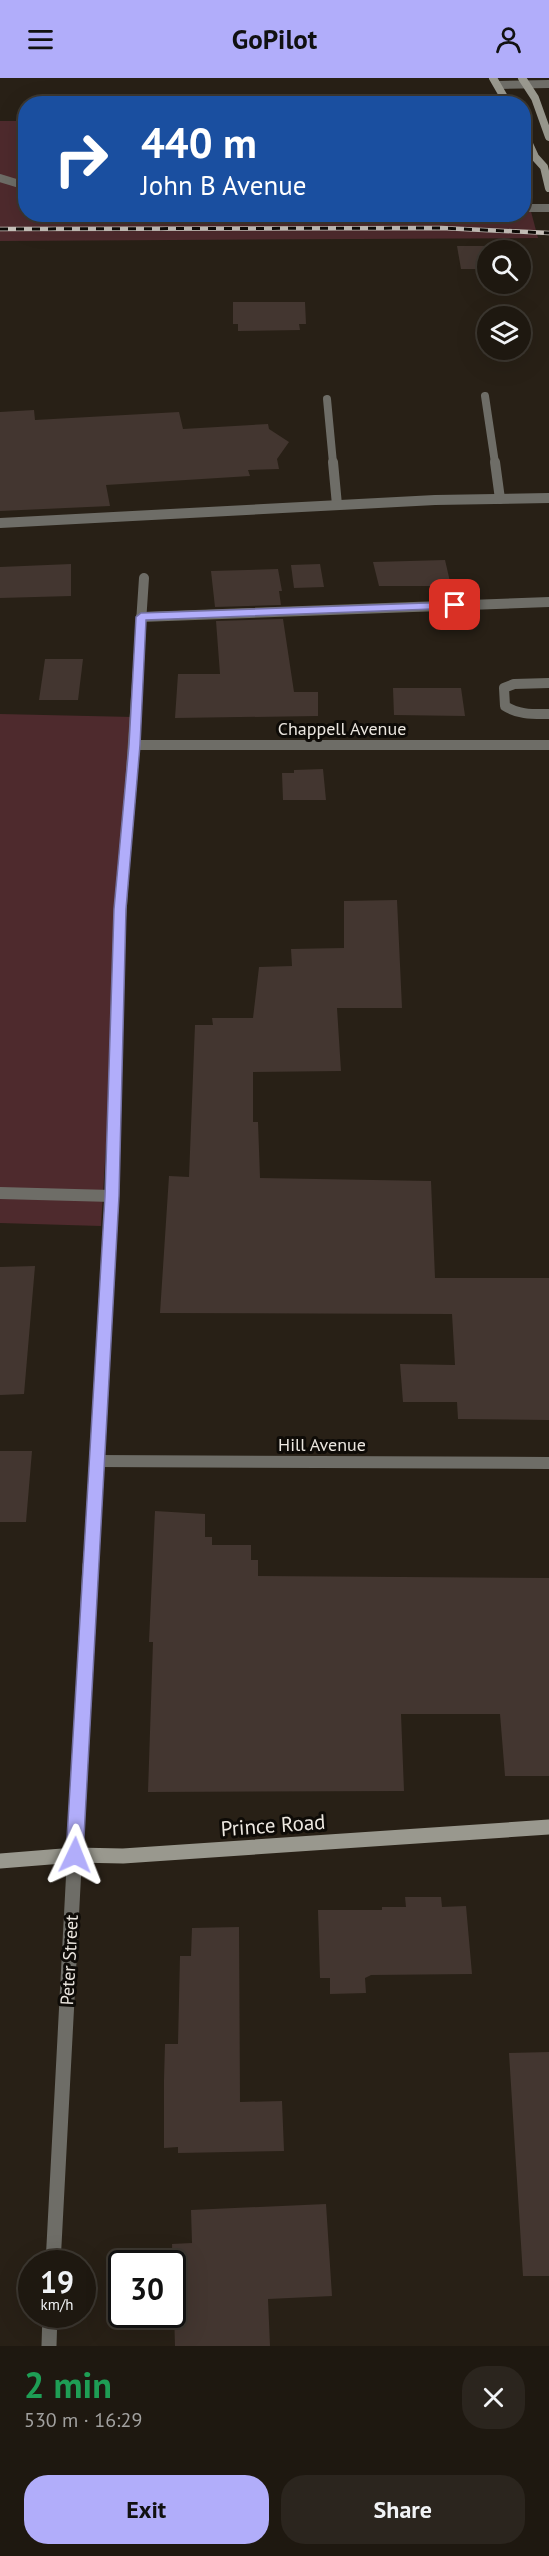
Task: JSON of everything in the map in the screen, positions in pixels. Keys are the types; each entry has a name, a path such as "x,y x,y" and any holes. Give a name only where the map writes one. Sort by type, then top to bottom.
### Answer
{"main road":[{"path":"493,78 504,96"},
{"path":"522,78 528,85 549,137"},
{"path":"531,150 535,157 547,165 549,188"},
{"name":"Prince Road","path":"0,1861 75,1855 123,1856 549,1827"}],"street":[{"path":"498,86 549,84"},
{"path":"0,178 18,184"},
{"path":"531,208 549,208"},
{"path":"485,396 500,499"},
{"path":"327,399 337,505"},
{"path":"0,523 337,505 549,498"},
{"name":"Peter Street","path":"54,2250 95,1461 112,1196 120,909 134,745 144,578"},
{"path":"141,617 549,602"},
{"path":"549,683 514,684 504,688 505,706 511,711 521,714 549,714"},
{"name":"Chappell Avenue","path":"134,745 549,745"},
{"path":"0,1193 112,1196"},
{"name":"Hill Avenue","path":"95,1461 549,1463"},
{"path":"49,2346 50,2328"}],"shaded area":[{"path":"0,121 18,121 18,222 531,222 531,212 538,238 0,241"},
{"path":"0,714 133,717 101,1226 0,1223"}],"building":[{"path":"457,246 477,246 477,269 461,269"},
{"path":"233,302 305,302 306,324 299,324 300,330 238,331 238,324 233,324"},
{"path":"34,410 35,420 179,412 183,429 268,424 269,429 289,442 277,459 279,469 248,470 250,476 106,485 110,506 0,511 0,412"},
{"path":"445,560 451,586 379,586 373,562"},
{"path":"71,564 71,596 0,598 0,567"},
{"path":"320,564 324,587 294,588 291,565"},
{"path":"278,569 282,591 279,591 281,605 215,607 211,571"},
{"path":"283,619 294,692 318,692 318,716 175,718 178,674 220,674 216,621"},
{"path":"45,659 83,659 78,700 39,700"},
{"path":"393,688 461,688 465,716 394,715"},
{"path":"323,769 326,800 283,800 282,773 294,773 294,770"},
{"path":"397,900 402,1008 337,1008 341,1071 253,1072 253,1122 258,1122 260,1178 431,1181 435,1278 549,1278 549,1420 458,1419 457,1402 403,1402 400,1364 455,1365 452,1314 160,1313 169,1176 189,1177 195,1025 213,1025 212,1018 253,1018 259,967 292,966 291,949 344,948 344,901"},
{"path":"35,1266 24,1394 0,1395 0,1267"},
{"path":"0,1451 32,1451 26,1522 0,1522"},
{"path":"155,1511 205,1514 205,1537 212,1537 212,1545 251,1545 251,1560 258,1560 258,1576 549,1578 549,1776 505,1776 500,1714 401,1714 404,1791 148,1792 153,1642 149,1642"},
{"path":"405,1897 441,1897 442,1907 466,1906 472,1974 371,1975 365,1978 366,1993 330,1994 330,1978 320,1978 318,1910 382,1910 382,1907 406,1907"},
{"path":"239,1927 240,2102 282,2101 284,2151 178,2153 178,2147 164,2148 164,2080 165,2044 178,2044 180,1956 191,1956 192,1928"},
{"path":"549,2052 549,2276 523,2276 509,2053"},
{"path":"326,2204 332,2296 268,2299 270,2346 175,2346 174,2328 186,2328 186,2250 172,2250 172,2244 192,2243 191,2210"}],"railway":[{"path":"0,229 441,228 549,233"}],"route":[{"path":"75,1855 94,1484 112,1196 120,909 134,745 141,617 455,605"}]}
